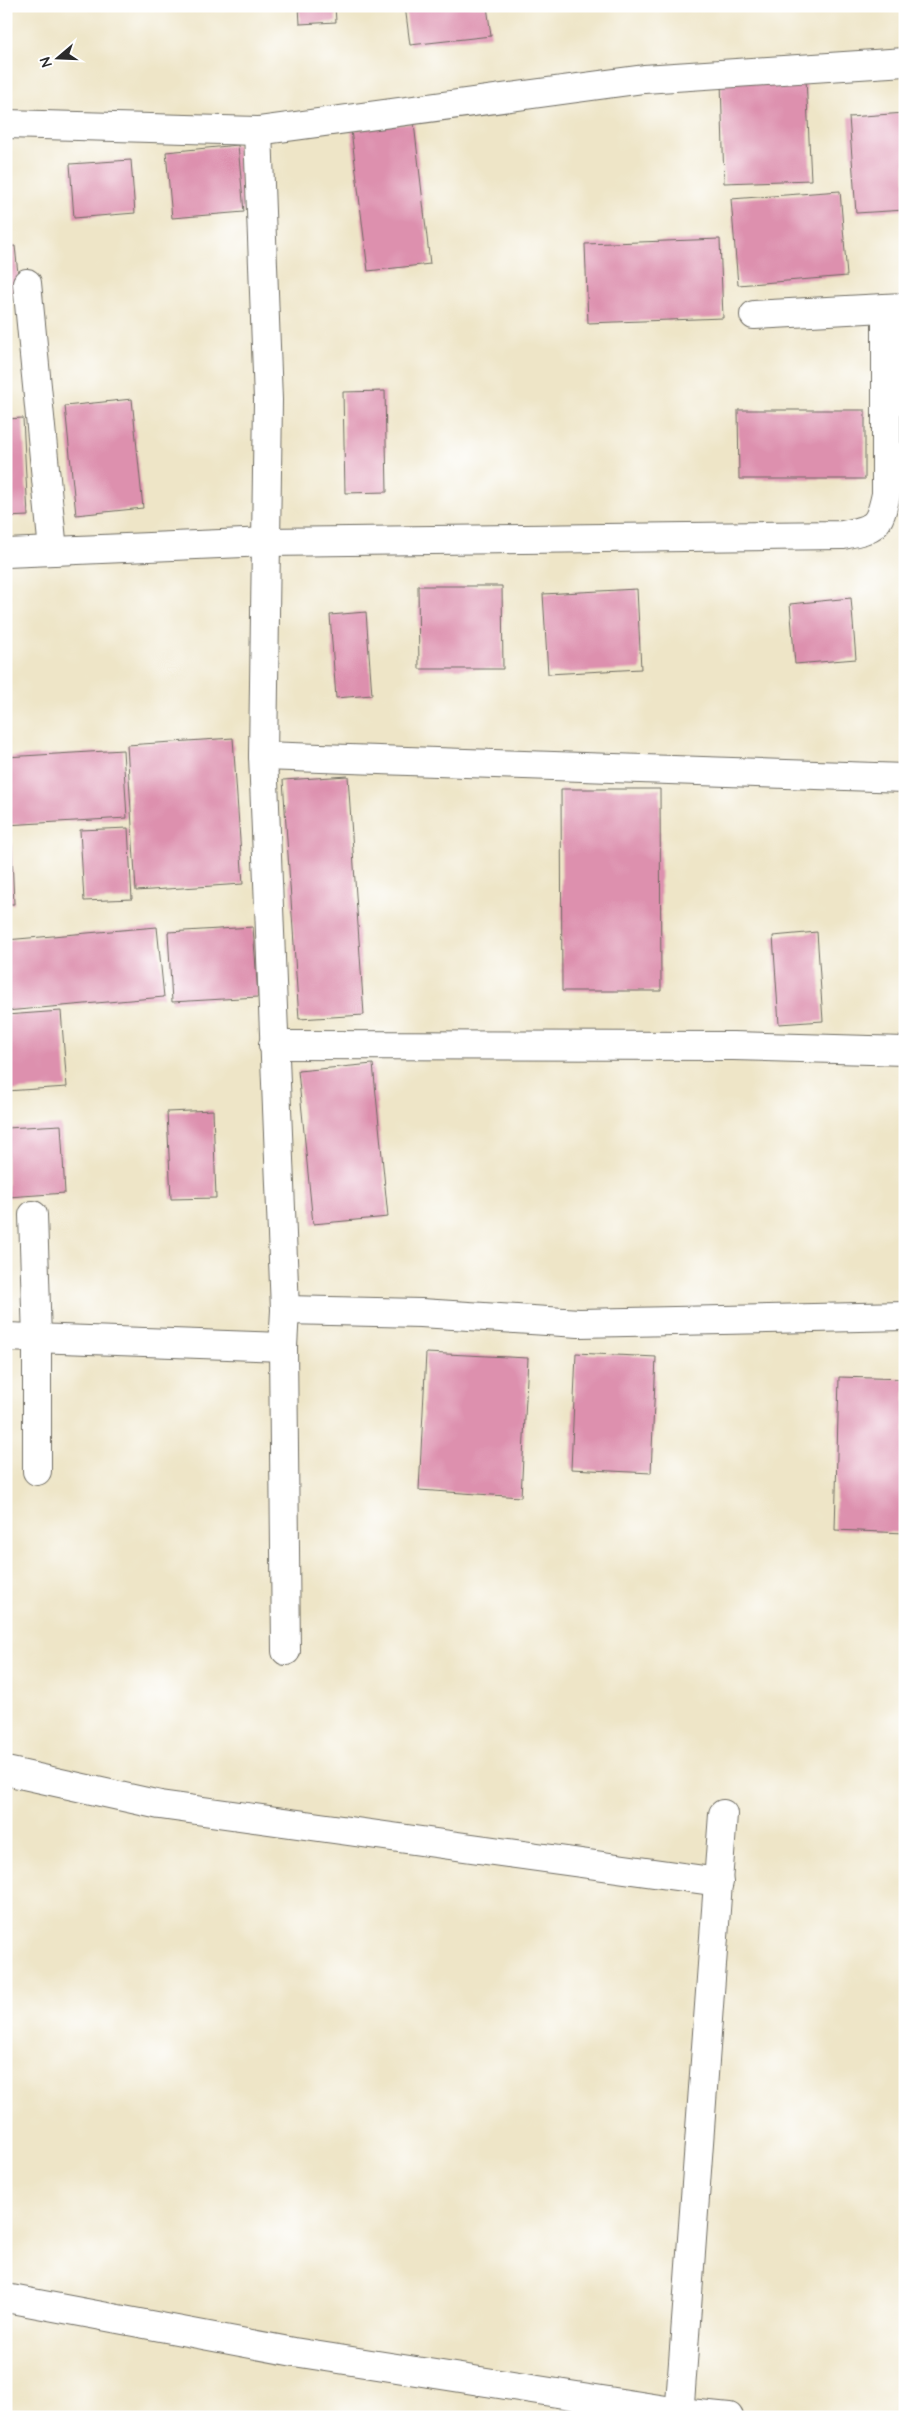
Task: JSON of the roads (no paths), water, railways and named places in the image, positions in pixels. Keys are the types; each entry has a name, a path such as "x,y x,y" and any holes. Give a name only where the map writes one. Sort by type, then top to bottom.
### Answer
{"street":[{"path":"6,124 258,131 644,79 905,62"},
{"path":"258,131 268,400 263,756 284,1310 286,1651"},
{"path":"27,283 53,551"},
{"path":"6,553 266,542 842,535 865,531 880,518 886,494 895,307 754,315"},
{"path":"263,756 905,778"},
{"path":"273,1045 733,1046 905,1051"},
{"path":"33,1215 38,1338 37,1471"},
{"path":"284,1310 421,1313 579,1323 905,1316"},
{"path":"6,1337 283,1347"},
{"path":"6,1770 160,1805 719,1882"},
{"path":"679,2414 723,1814"},
{"path":"6,2298 294,2352 679,2414 729,2417"}]}
